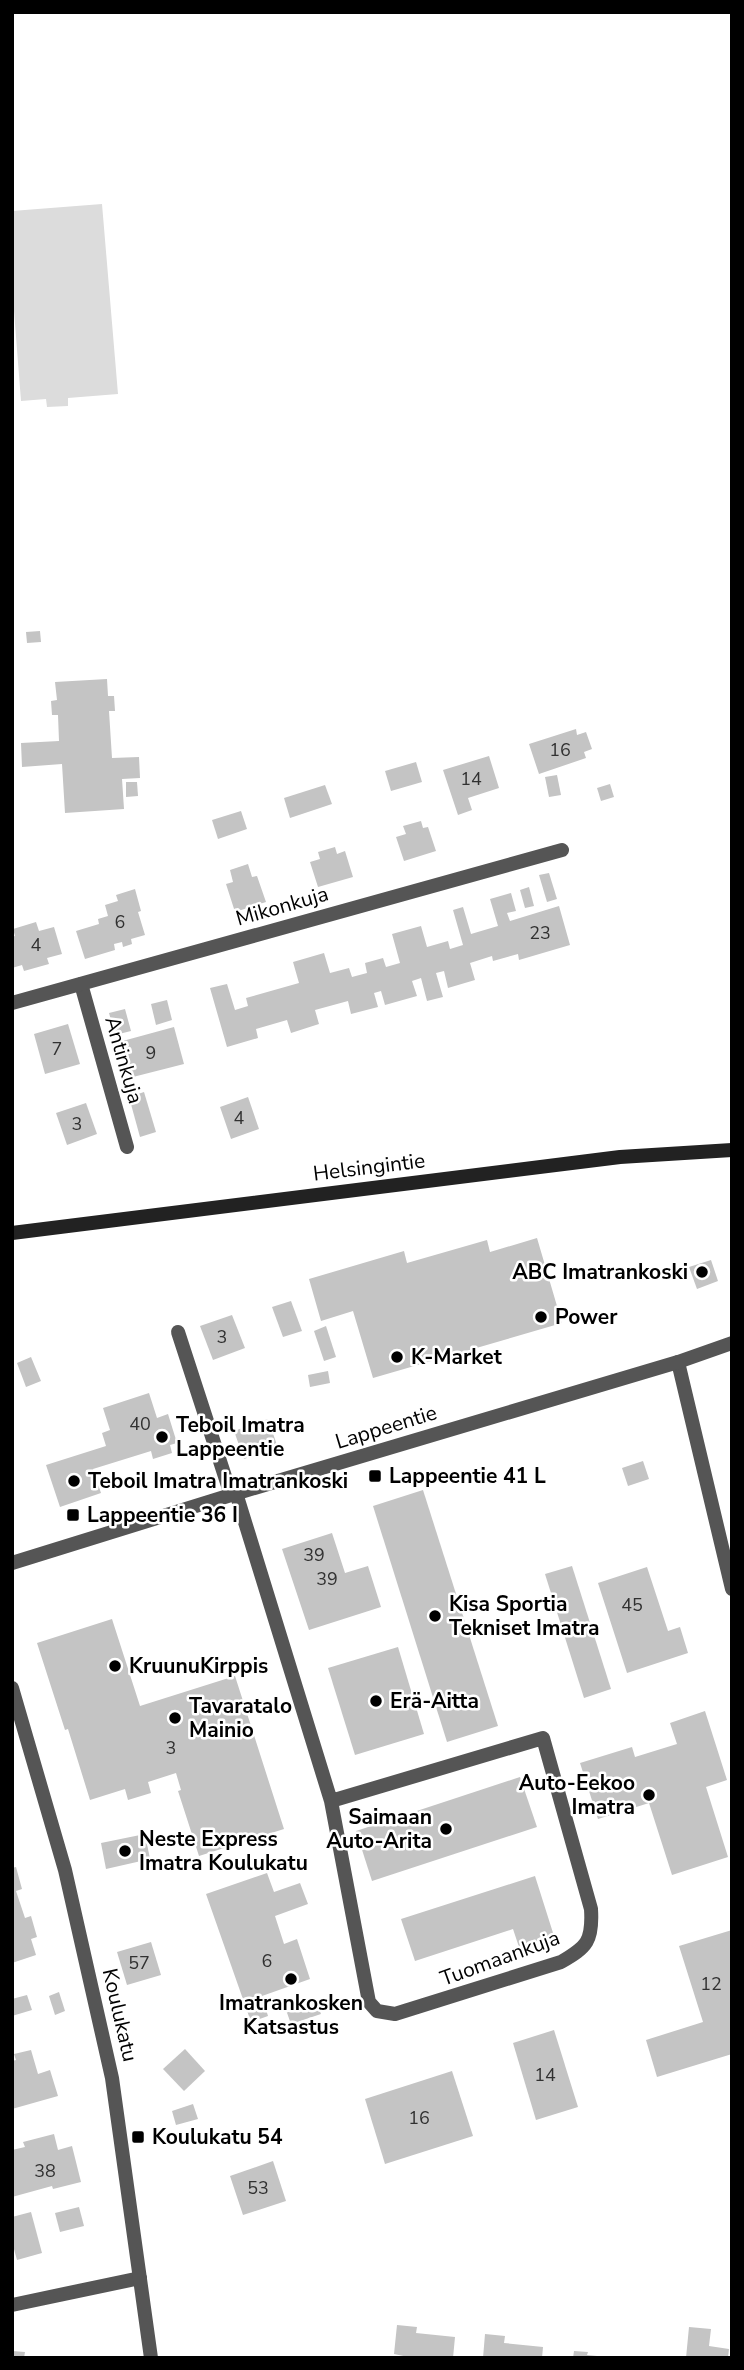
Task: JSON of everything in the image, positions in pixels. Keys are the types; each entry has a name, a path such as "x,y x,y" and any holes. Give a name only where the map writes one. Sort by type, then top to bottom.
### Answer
{"main road":[{"name":"Helsingintie","path":"12,1233 620,1157 732,1150"}],"street":[{"name":"Mikonkuja","path":"12,1003 562,849"},
{"name":"Antinkuja","path":"81,985 127,1147"},
{"name":"Tuomaankuja","path":"178,1332 234,1494 331,1801 369,2002 377,2011 395,2014 561,1962 582,1950 592,1930 591,1909 543,1738 331,1801"},
{"name":"Lappeentie","path":"12,1563 678,1362 732,1343"},
{"path":"678,1362 732,1589"},
{"name":"Koulukatu","path":"12,1688 65,1870 112,2078 151,2358"},
{"path":"12,2305 140,2278"}],"shaded area":[{"path":"102,204 118,394 68,398 68,406 47,407 46,399 21,401 12,285 12,211"}],"building":[{"path":"40,631 41,642 27,643 26,632"},
{"path":"107,679 108,696 114,696 115,711 109,711 112,758 139,757 140,778 122,779 124,809 65,813 62,764 22,767 21,743 59,741 58,715 52,715 51,701 57,700 55,682"},
{"path":"576,729 577,735 586,732 592,749 584,752 586,758 539,774 529,744"},
{"path":"489,756 499,788 468,798 472,810 458,815 443,770"},
{"path":"416,762 422,782 391,791 385,771"},
{"path":"557,775 561,795 549,797 545,777"},
{"path":"126,782 137,782 138,796 126,797"},
{"path":"610,784 614,797 601,801 597,788"},
{"path":"325,785 332,804 290,818 284,798"},
{"path":"241,811 247,829 218,839 212,820"},
{"path":"421,821 423,828 428,827 436,851 404,861 396,837 406,834 403,826"},
{"path":"335,847 337,854 345,851 353,877 318,887 310,862 320,859 318,852"},
{"path":"248,864 252,877 257,876 266,902 235,912 226,884 233,882 230,870"},
{"path":"549,873 557,899 547,902 539,875"},
{"path":"529,887 534,906 525,908 520,890"},
{"path":"135,889 145,935 131,939 132,944 123,947 122,942 114,944 115,950 85,959 76,931 99,924 98,919 108,916 105,905 118,901 116,895"},
{"path":"511,893 516,911 507,913 510,921 559,906 570,945 519,960 518,954 493,961 492,956 470,963 475,980 448,988 444,971 436,973 443,997 427,1001 421,978 412,981 417,996 385,1005 381,991 374,993 378,1007 351,1014 348,1001 315,1010 319,1024 291,1033 287,1020 256,1029 258,1038 227,1047 210,988 227,984 235,1010 248,1006 246,998 299,983 293,962 324,953 330,973 349,968 352,977 367,973 365,963 383,958 386,967 400,963 392,934 421,926 427,947 448,941 450,949 463,945 453,910 463,907 471,934 498,926 490,899"},
{"path":"36,922 39,931 54,927 62,954 47,958 49,964 24,971 22,965 12,968 12,937 15,936 13,929"},
{"path":"167,1000 172,1020 156,1025 151,1004"},
{"path":"125,1009 131,1031 115,1035 109,1013"},
{"path":"68,1024 80,1064 45,1074 34,1034"},
{"path":"174,1027 184,1064 129,1078 119,1042"},
{"path":"144,1092 156,1132 140,1137 129,1097"},
{"path":"248,1097 259,1129 231,1139 220,1107"},
{"path":"86,1103 97,1134 67,1145 56,1113"},
{"path":"537,1238 562,1323 373,1378 353,1311 321,1321 309,1279 404,1251 407,1263 487,1240 490,1252"},
{"path":"711,1260 718,1281 697,1289 689,1267"},
{"path":"291,1301 302,1331 283,1337 272,1307"},
{"path":"232,1315 245,1348 213,1360 200,1326"},
{"path":"326,1326 336,1357 324,1361 314,1331"},
{"path":"31,1357 41,1381 26,1387 17,1363"},
{"path":"328,1371 330,1383 310,1387 308,1375"},
{"path":"149,1393 157,1418 168,1414 177,1443 170,1445 172,1453 153,1459 151,1451 93,1469 101,1493 60,1507 46,1465 106,1446 102,1433 110,1430 103,1408"},
{"path":"268,1419 278,1448 244,1459 234,1431"},
{"path":"643,1461 649,1479 628,1486 622,1468"},
{"name":"Kisa Sportia Tekniset Imatra","path":"423,1490 498,1726 447,1742 373,1506"},
{"path":"332,1533 345,1573 368,1566 381,1607 309,1630 282,1549"},
{"path":"572,1566 611,1689 584,1698 545,1574"},
{"path":"647,1567 668,1631 680,1627 688,1653 627,1673 598,1583"},
{"path":"112,1619 140,1706 235,1676 284,1829 199,1856 178,1791 181,1790 176,1773 148,1782 151,1793 128,1800 125,1789 90,1800 37,1643"},
{"name":"Erä-Aitta","path":"398,1647 424,1734 355,1755 328,1668"},
{"name":"Auto-Eekoo Imatra","path":"705,1711 727,1780 706,1787 728,1857 672,1875 649,1803 598,1819 580,1763 632,1747 635,1757 677,1744 670,1723"},
{"name":"Saimaan Auto-Arita","path":"520,1777 537,1827 372,1881 356,1831"},
{"name":"Neste Express Imatra Koulukatu","path":"145,1834 150,1859 106,1869 101,1843"},
{"path":"16,1867 22,1889 16,1891 25,1918 31,1916 37,1937 31,1939 36,1955 12,1963 12,1868"},
{"name":"Saimaan Auto-Arita","path":"267,1873 274,1892 300,1883 308,1904 275,1916 284,1944 297,1939 310,1979 262,1996 268,2016 251,2022 206,1894"},
{"path":"535,1876 554,1936 519,1947 513,1929 415,1961 401,1919"},
{"path":"732,1930 732,2054 657,2077 646,2040 703,2022 679,1946"},
{"path":"151,1942 161,1975 127,1985 117,1952"},
{"path":"59,1992 65,2011 55,2015 49,1996"},
{"path":"27,1995 32,2010 12,2016 12,1999"},
{"path":"316,2000 321,2014 291,2024 286,2010"},
{"path":"554,2030 578,2107 536,2120 513,2043"},
{"path":"185,2049 205,2071 184,2091 163,2069"},
{"path":"31,2050 38,2074 50,2070 58,2096 12,2109 12,2061 16,2060 14,2054"},
{"path":"452,2071 473,2136 385,2164 365,2099"},
{"path":"193,2104 198,2119 176,2125 172,2111"},
{"path":"54,2134 58,2150 72,2146 81,2182 53,2189 52,2186 12,2197 12,2150 25,2147 23,2142"},
{"path":"273,2161 286,2201 243,2215 230,2176"},
{"path":"79,2207 84,2226 60,2232 55,2213"},
{"path":"31,2212 42,2253 17,2260 12,2242 12,2217"},
{"path":"397,2325 417,2327 416,2333 455,2337 453,2358 413,2358 394,2354"},
{"path":"689,2327 711,2329 709,2346 729,2349 728,2358 686,2358"},
{"path":"485,2334 505,2336 504,2343 543,2347 542,2358 483,2358"},
{"path":"12,2351 25,2352 24,2358 12,2358"},
{"path":"574,2351 588,2352 587,2355 597,2358 573,2358"}],"place":[{"name":"ABC Imatrankoski","path":"702,1272"},
{"name":"Power","path":"541,1317"},
{"name":"K-Market","path":"397,1357"},
{"name":"Teboil Imatra Lappeentie","path":"162,1437"},
{"name":"Lappeentie 41 L","path":"375,1476"},
{"name":"Teboil Imatra Imatrankoski","path":"74,1481"},
{"name":"Lappeentie 36 I","path":"73,1515"},
{"name":"Kisa Sportia Tekniset Imatra","path":"435,1616"},
{"name":"KruunuKirppis","path":"115,1666"},
{"name":"Erä-Aitta","path":"376,1701"},
{"name":"Tavaratalo Mainio","path":"175,1718"},
{"name":"Auto-Eekoo Imatra","path":"649,1795"},
{"name":"Saimaan Auto-Arita","path":"446,1829"},
{"name":"Neste Express Imatra Koulukatu","path":"125,1851"},
{"name":"Imatrankosken Katsastus","path":"291,1979"},
{"name":"Koulukatu 54","path":"138,2137"}]}
